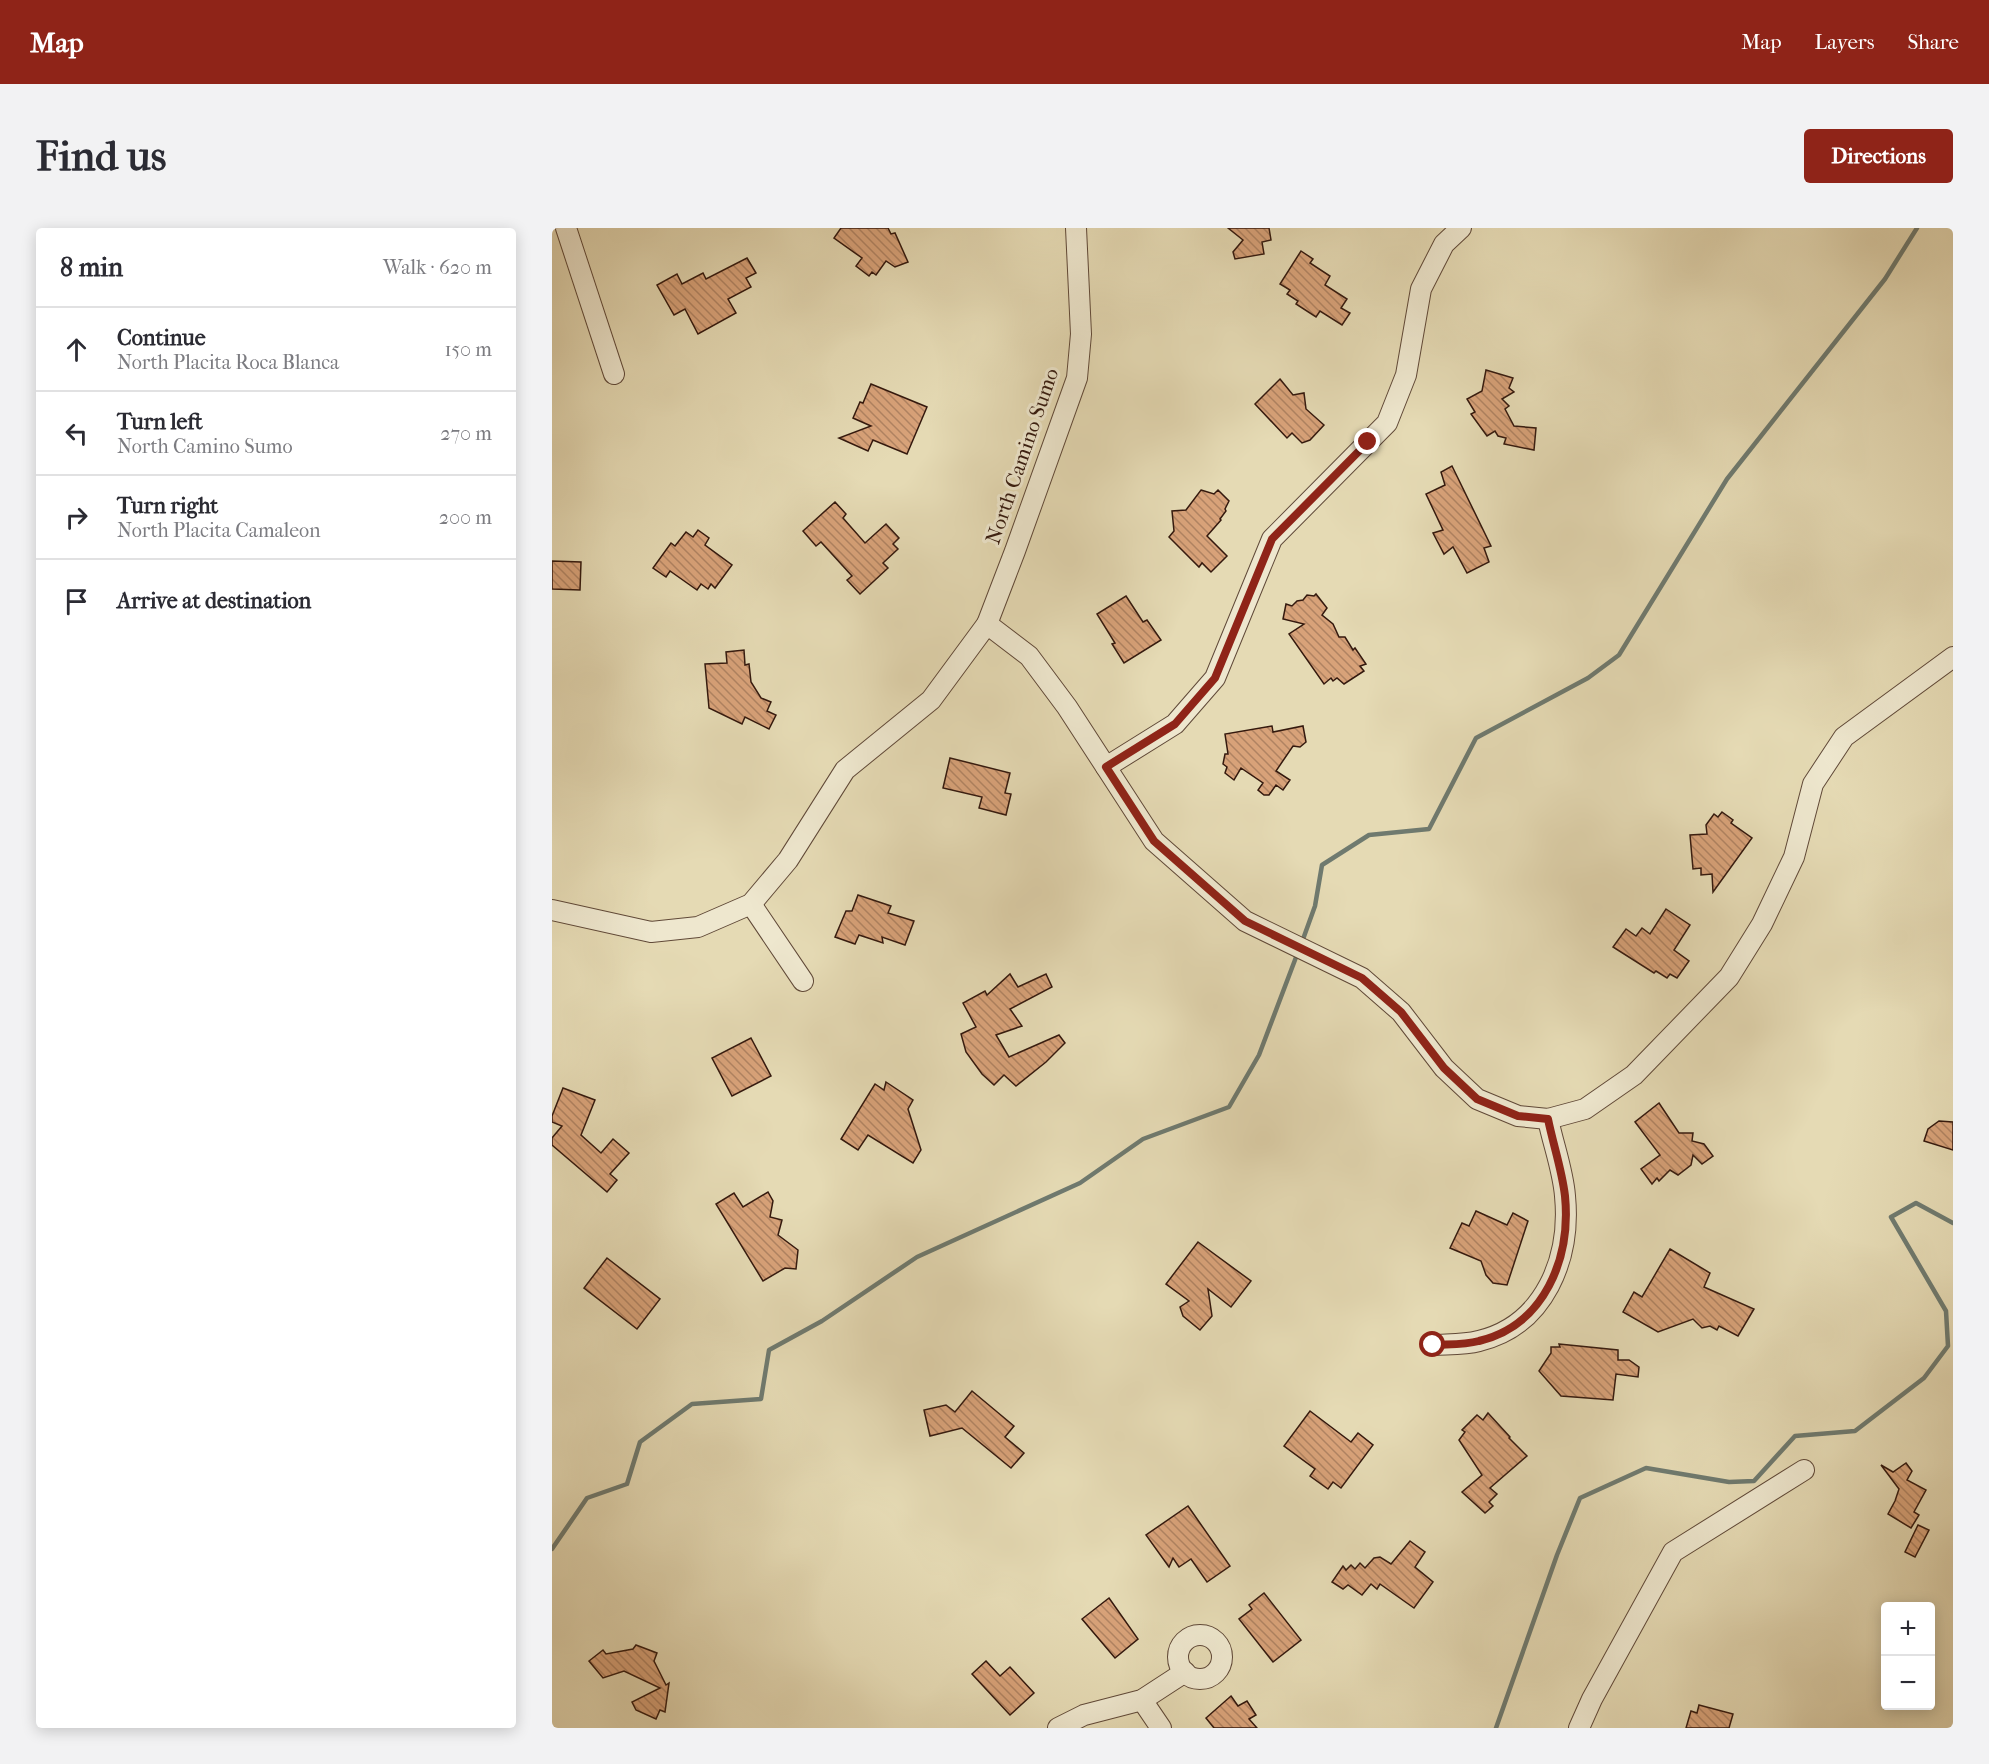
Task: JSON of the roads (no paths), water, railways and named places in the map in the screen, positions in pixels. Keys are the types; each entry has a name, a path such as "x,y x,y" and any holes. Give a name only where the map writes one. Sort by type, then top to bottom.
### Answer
{"street":[{"path":"566,228 614,374"},
{"name":"North Camino Sumo","path":"552,910 651,932 698,927 751,904 788,860 845,770 931,700 987,624 1016,551 1077,378 1081,334 1076,228"},
{"path":"1106,767 1175,724 1215,678 1272,539 1387,423 1406,375 1421,290 1444,244 1461,228"},
{"path":"987,624 1029,656 1067,707 1154,841 1245,921 1362,978 1401,1012 1444,1068 1477,1099 1518,1116 1548,1119 1585,1109 1634,1075 1729,977 1762,924 1794,857 1813,784 1844,737 1953,657"},
{"path":"751,904 803,981"},
{"path":"1433,1345 1477,1342 1495,1336 1513,1326 1536,1306 1551,1284 1563,1248 1565,1195 1548,1119"},
{"path":"1579,1728 1592,1698 1673,1552 1804,1470"},
{"path":"1058,1728 1084,1715 1142,1700 1185,1672"},
{"path":"1142,1700 1161,1728"}],"waterway":[{"path":"1302,942 1315,906 1322,865 1369,835 1429,829 1476,738 1588,678 1619,655 1727,479 1885,279 1917,228"},
{"path":"552,1549 587,1498 627,1484 640,1442 692,1404 761,1399 769,1350 822,1321 917,1257 1080,1183 1143,1139 1229,1107 1259,1055 1298,952"},
{"path":"1496,1728 1557,1555 1580,1498 1646,1468 1729,1482 1754,1481 1795,1436 1855,1431 1924,1378 1948,1346 1946,1311 1891,1217 1916,1203 1953,1223"}]}
